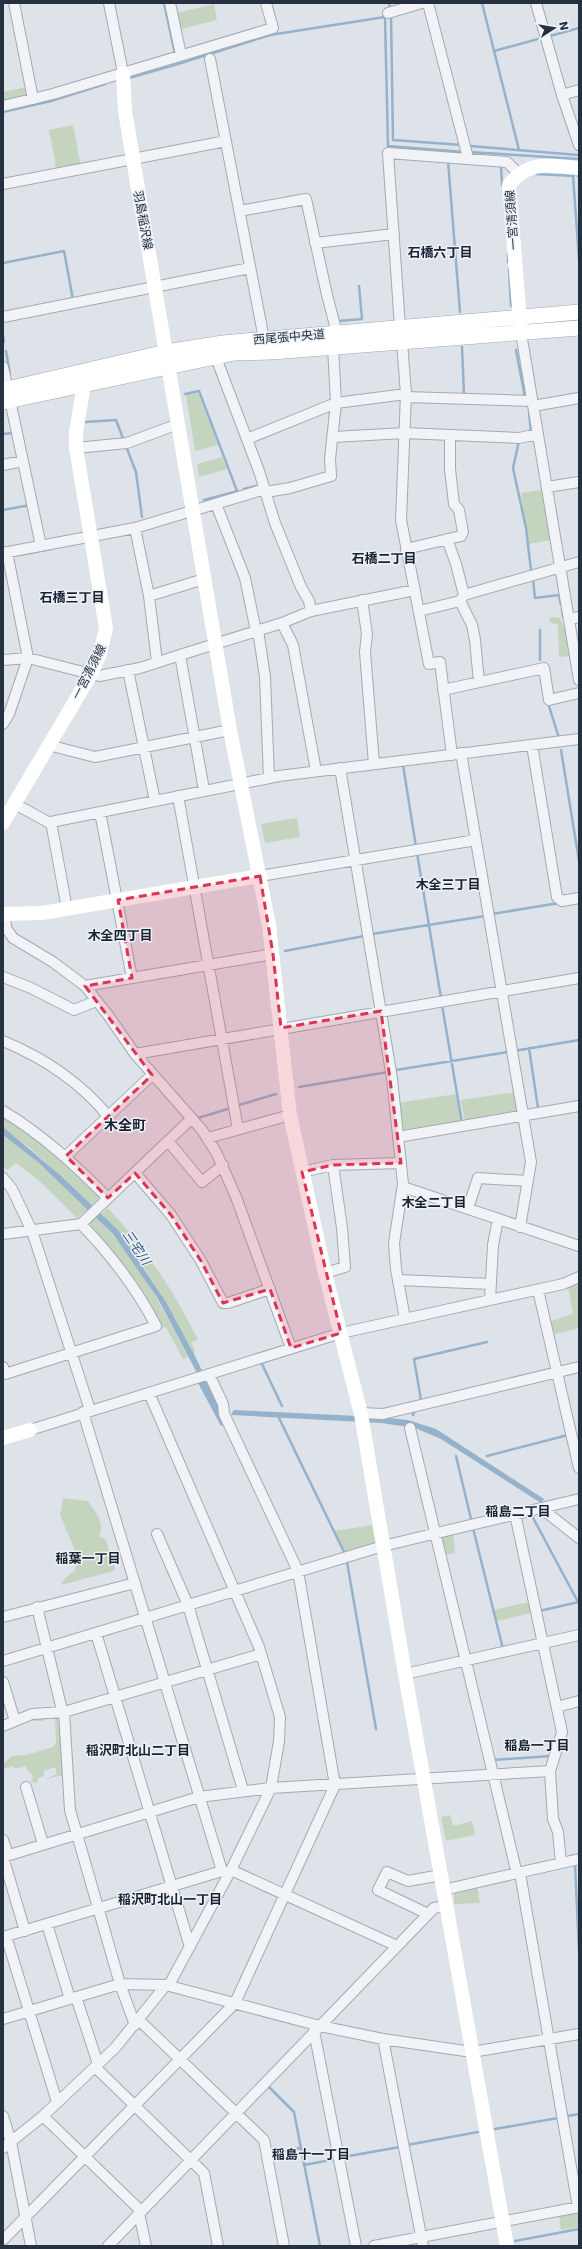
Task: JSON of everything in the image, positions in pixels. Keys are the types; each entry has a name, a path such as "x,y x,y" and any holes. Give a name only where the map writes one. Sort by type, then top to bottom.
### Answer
{"main road":[{"name":"西尾張中央道","path":"6,395 84,385 223,343 579,312"},
{"name":"西尾張中央道","path":"6,395 167,359 579,328"}],"street":[{"path":"14,3 33,99"},
{"path":"109,3 123,73"},
{"path":"170,3 182,55"},
{"path":"3,106 33,99 273,28 266,3"},
{"path":"388,13 422,3"},
{"path":"428,3 467,153"},
{"path":"536,3 562,94 579,145"},
{"path":"210,60 264,339"},
{"name":"羽島稲沢線","path":"123,73 125,111 192,510 230,730 260,876 273,954 290,1115 302,1172 361,1417 440,1875 507,2246"},
{"path":"562,94 579,90"},
{"path":"3,184 226,141"},
{"path":"400,327 388,153 467,153 507,162 518,173"},
{"name":"一宮清須線","path":"521,333 509,185 518,173 534,166 579,168"},
{"path":"239,211 306,199 326,295 337,333"},
{"path":"315,243 394,234"},
{"path":"3,317 250,268"},
{"path":"521,333 560,566 574,618 579,680"},
{"path":"402,342 406,395 400,506 406,549 429,664 440,662 443,690 476,840 531,1162 520,1227"},
{"path":"3,724 9,714 28,658 5,553 134,528 192,510 266,491 290,488 331,476 330,459 334,437 336,403 333,347"},
{"path":"215,356 266,491 275,523 301,587 309,601 311,611"},
{"path":"3,367 6,395 23,461 41,546"},
{"name":"一宮清須線","path":"3,823 9,808 91,674 100,654 106,628 76,448 76,432 84,385"},
{"path":"247,439 336,403 406,395 532,403 579,398"},
{"path":"76,448 127,443 178,424"},
{"path":"334,437 404,433 519,438 538,434"},
{"path":"406,549 461,536 463,532 458,510 454,504 450,469 450,435"},
{"path":"3,465 23,461"},
{"path":"546,487 579,482"},
{"path":"216,504 245,578 257,630 265,677 269,778"},
{"path":"134,528 149,596 157,662"},
{"path":"447,539 456,564 462,598 472,625 479,682"},
{"path":"419,611 560,566 579,562"},
{"path":"149,596 204,579"},
{"path":"3,660 28,658 99,676 128,670 180,655 282,623 311,611 414,590"},
{"path":"362,600 367,634 365,652 374,764"},
{"path":"282,623 293,645 316,771"},
{"path":"180,655 204,790"},
{"path":"443,690 544,668 549,700 579,693"},
{"path":"128,670 155,800"},
{"path":"48,745 95,757 230,730"},
{"path":"9,808 51,822 269,778 579,739"},
{"path":"532,745 557,897 562,901 579,898"},
{"path":"340,768 392,1078 403,1186 394,1243 396,1269 405,1319"},
{"path":"178,796 238,1130"},
{"path":"100,812 132,978"},
{"path":"51,822 67,909"},
{"path":"291,1348 223,1165 208,1138 135,1054 85,986 53,962 13,938 6,928 4,914 42,913 476,840"},
{"path":"85,986 273,954"},
{"path":"3,977 31,988 74,1010 96,1001"},
{"path":"135,1054 221,1038 579,978"},
{"path":"3,1041 24,1050 53,1066 76,1083 108,1116"},
{"path":"66,1156 152,1075"},
{"path":"398,1138 579,1106"},
{"path":"3,1111 24,1124 66,1156 106,1200"},
{"path":"208,1138 290,1115"},
{"path":"3,1234 82,1223 191,1119"},
{"path":"168,1141 202,1182 223,1165"},
{"path":"302,1172 333,1165 401,1163"},
{"path":"326,1273 345,1267 342,1228 333,1165"},
{"path":"135,1173 171,1215 201,1261 223,1303 228,1303 270,1289"},
{"path":"3,1178 16,1195 32,1231 72,1353 86,1411 135,1583 166,1682 199,1797 227,1871"},
{"path":"468,1208 478,1178 528,1181"},
{"path":"403,1186 579,1246"},
{"path":"490,1300 492,1245 498,1218"},
{"path":"4,1372 72,1353 156,1326 130,1280 82,1223"},
{"path":"3,1438 341,1333 538,1290 563,1284 579,1277"},
{"path":"399,1280 490,1284"},
{"path":"538,1290 579,1468"},
{"path":"361,1417 383,1414 579,1367"},
{"path":"3,2240 134,2105 236,2003 335,1785 298,1571 224,1414 223,1404 209,1374"},
{"path":"7,2145 43,2116 97,2065 137,2022 168,1985 190,1947 227,1871 271,1788 279,1741 280,1717 261,1654 149,1392"},
{"path":"374,2246 422,2242 502,2222 579,2207 518,1873 410,1428"},
{"path":"3,1661 383,1546 436,1532 579,1499"},
{"path":"542,1508 579,1538"},
{"path":"515,1514 562,1732 550,1771 553,1819 558,1832 561,1863"},
{"path":"157,1534 188,1605 243,1790"},
{"path":"3,1617 37,1607 135,1583"},
{"path":"37,1607 63,1711 70,1810 120,1984 137,2022 180,2059 264,2140 284,2246"},
{"path":"96,1633 190,1947"},
{"path":"405,1674 579,1635"},
{"path":"3,1726 32,1714 63,1711 116,1697 261,1654"},
{"path":"3,1682 14,1721"},
{"path":"557,1707 579,1701"},
{"path":"5,1856 199,1797 243,1790 550,1771"},
{"path":"26,1787 43,1844"},
{"path":"3,1840 5,1856 25,1931"},
{"path":"443,1890 579,1859"},
{"path":"57,2102 5,1937 172,1886 227,1871 285,1894 397,1946"},
{"path":"428,1914 378,1890 387,1872 408,1881 440,1875"},
{"path":"108,2246 428,1914 434,1908 446,1906"},
{"path":"47,1924 97,2065 134,2105 204,2173 218,2246"},
{"path":"3,2019 120,1984 168,1985 236,2003 317,2028 472,2052 579,2034"},
{"path":"317,2028 356,2246"},
{"path":"383,2039 422,2242"},
{"path":"3,2116 7,2145 31,2246"},
{"path":"43,2116 140,2212 146,2246"}],"highlighted area":[{"path":"260,876 273,954 281,1028 381,1011 401,1163 333,1165 302,1172 341,1333 291,1348 270,1289 223,1303 201,1261 171,1215 135,1173 108,1198 66,1156 152,1075 85,986 132,978 118,900"}],"green space":[{"path":"214,4 217,20 181,29 177,13"},
{"path":"27,87 28,93 24,98 3,102 3,92"},
{"path":"73,125 81,167 57,172 49,130"},
{"path":"198,393 218,445 195,451 186,395"},
{"path":"222,457 227,469 199,477 197,464"},
{"path":"542,490 551,540 529,544 521,493"},
{"path":"551,617 560,618 569,642 570,656 559,657 558,625 550,622 549,619"},
{"path":"297,818 300,837 265,843 261,824"},
{"path":"516,1092 519,1111 465,1124 461,1100"},
{"path":"456,1094 461,1124 402,1133 398,1103"},
{"path":"3,1115 34,1135 100,1197 92,1205 30,1148 5,1131 3,1127"},
{"path":"3,1135 39,1163 88,1209 77,1218 36,1178 16,1163 7,1170 3,1166"},
{"path":"108,1208 122,1223 158,1270 179,1304 198,1340 191,1342 195,1351 194,1356 153,1281 129,1246 101,1214"},
{"path":"96,1217 111,1232 148,1284 188,1357 183,1359 166,1327 163,1328 136,1281 91,1228 90,1223"},
{"path":"579,1282 579,1328 551,1335 548,1322 573,1314 568,1286"},
{"path":"63,1498 88,1501 97,1514 100,1522 100,1538 105,1538 115,1568 114,1571 61,1585 65,1578 75,1571 77,1555 60,1515"},
{"path":"372,1525 375,1543 372,1546 346,1554 335,1531"},
{"path":"453,1533 455,1553 444,1555 440,1538 441,1535"},
{"path":"533,1601 535,1612 497,1621 494,1610"},
{"path":"59,1713 63,1716 64,1775 46,1779 57,1774 55,1767 44,1771 44,1776 38,1778 38,1782 34,1783 31,1781 33,1777 32,1774 25,1766 15,1769 13,1766 4,1769 3,1773 3,1764 12,1756 26,1755 53,1747 56,1743 55,1715 48,1717 43,1721 29,1721 29,1719"},
{"path":"450,1815 453,1826 472,1821 475,1835 446,1841 441,1817"},
{"path":"477,1886 480,1903 454,1904 454,1892"},
{"path":"579,2213 579,2227 561,2230 559,2216"}],"water":[{"path":"3,1127 60,1175 118,1230 166,1302 198,1362 214,1398 219,1402 220,1410 218,1410 225,1424 221,1426 198,1383 196,1371 158,1299 113,1234 39,1163 3,1135"},
{"path":"234,1410 379,1417 408,1420 436,1429 544,1499 541,1503 441,1439 415,1428 381,1423 231,1415"}],"waterway":[{"path":"164,3 175,54"},
{"path":"389,3 390,8"},
{"path":"482,3 519,150"},
{"path":"391,15 393,140 462,145"},
{"path":"177,62 178,64 270,35 385,17 388,146 464,152"},
{"path":"551,38 550,36 579,28"},
{"path":"494,51 542,38"},
{"path":"129,78 178,64"},
{"path":"3,112 51,101 105,84"},
{"path":"470,146 578,155"},
{"path":"469,152 579,159"},
{"path":"448,161 460,312"},
{"path":"501,165 502,185"},
{"path":"536,174 574,176"},
{"path":"573,176 579,259"},
{"path":"3,263 64,251 73,300"},
{"path":"508,254 508,262"},
{"path":"509,269 511,306"},
{"path":"338,321 362,319 359,286"},
{"path":"3,336 4,342"},
{"path":"462,347 464,394 466,395"},
{"path":"516,350 525,397"},
{"path":"6,351 10,374"},
{"path":"185,394 199,391 237,491"},
{"path":"529,412 531,433"},
{"path":"85,422 116,420 124,441"},
{"path":"3,434 12,433"},
{"path":"519,441 513,468 526,528 531,570"},
{"path":"126,446 136,472 142,517"},
{"path":"244,489 256,486"},
{"path":"204,500 238,491"},
{"path":"3,510 30,505"},
{"path":"19,555 51,549"},
{"path":"533,579 535,598 559,595 561,605"},
{"path":"562,610 563,617"},
{"path":"288,624 295,639"},
{"path":"540,630 540,660"},
{"path":"548,703 559,738"},
{"path":"561,750 579,861"},
{"path":"403,765 416,847"},
{"path":"417,853 441,998"},
{"path":"492,914 559,903"},
{"path":"372,934 485,916"},
{"path":"285,951 364,936"},
{"path":"442,1005 462,1123"},
{"path":"514,1051 579,1040"},
{"path":"529,1048 538,1108"},
{"path":"396,1070 508,1052"},
{"path":"299,1087 388,1072"},
{"path":"239,1105 276,1094"},
{"path":"198,1118 231,1108"},
{"path":"421,1400 414,1359 487,1342"},
{"path":"261,1362 282,1406"},
{"path":"413,1415 415,1410"},
{"path":"278,1416 345,1554"},
{"path":"487,1456 568,1435"},
{"path":"456,1456 471,1519"},
{"path":"531,1514 578,1602"},
{"path":"473,1528 503,1649"},
{"path":"347,1562 376,1729"},
{"path":"539,1611 579,1602"},
{"path":"493,1760 551,1756"},
{"path":"575,1864 579,1951"},
{"path":"269,2087 294,2112 320,2246"},
{"path":"567,2116 579,2114"},
{"path":"495,2129 558,2118"},
{"path":"407,2145 478,2132"},
{"path":"343,2157 400,2147"},
{"path":"271,2154 301,2148"},
{"path":"304,2165 336,2159"},
{"path":"515,2241 579,2229"}],"district":[{"name":"石橋六丁目","path":"440,252"},
{"name":"石橋二丁目","path":"384,558"},
{"name":"石橋三丁目","path":"72,597"},
{"name":"木全三丁目","path":"448,884"},
{"name":"木全四丁目","path":"120,935"},
{"name":"木全町","path":"125,1125"},
{"name":"木全二丁目","path":"434,1202"},
{"name":"稲島二丁目","path":"518,1511"},
{"name":"稲葉一丁目","path":"88,1558"},
{"name":"稲島一丁目","path":"537,1745"},
{"name":"稲沢町北山二丁目","path":"138,1750"},
{"name":"稲沢町北山一丁目","path":"170,1899"},
{"name":"稲島十一丁目","path":"311,2154"}],"water label":[{"name":"三宅川","path":"137,1247"}]}
